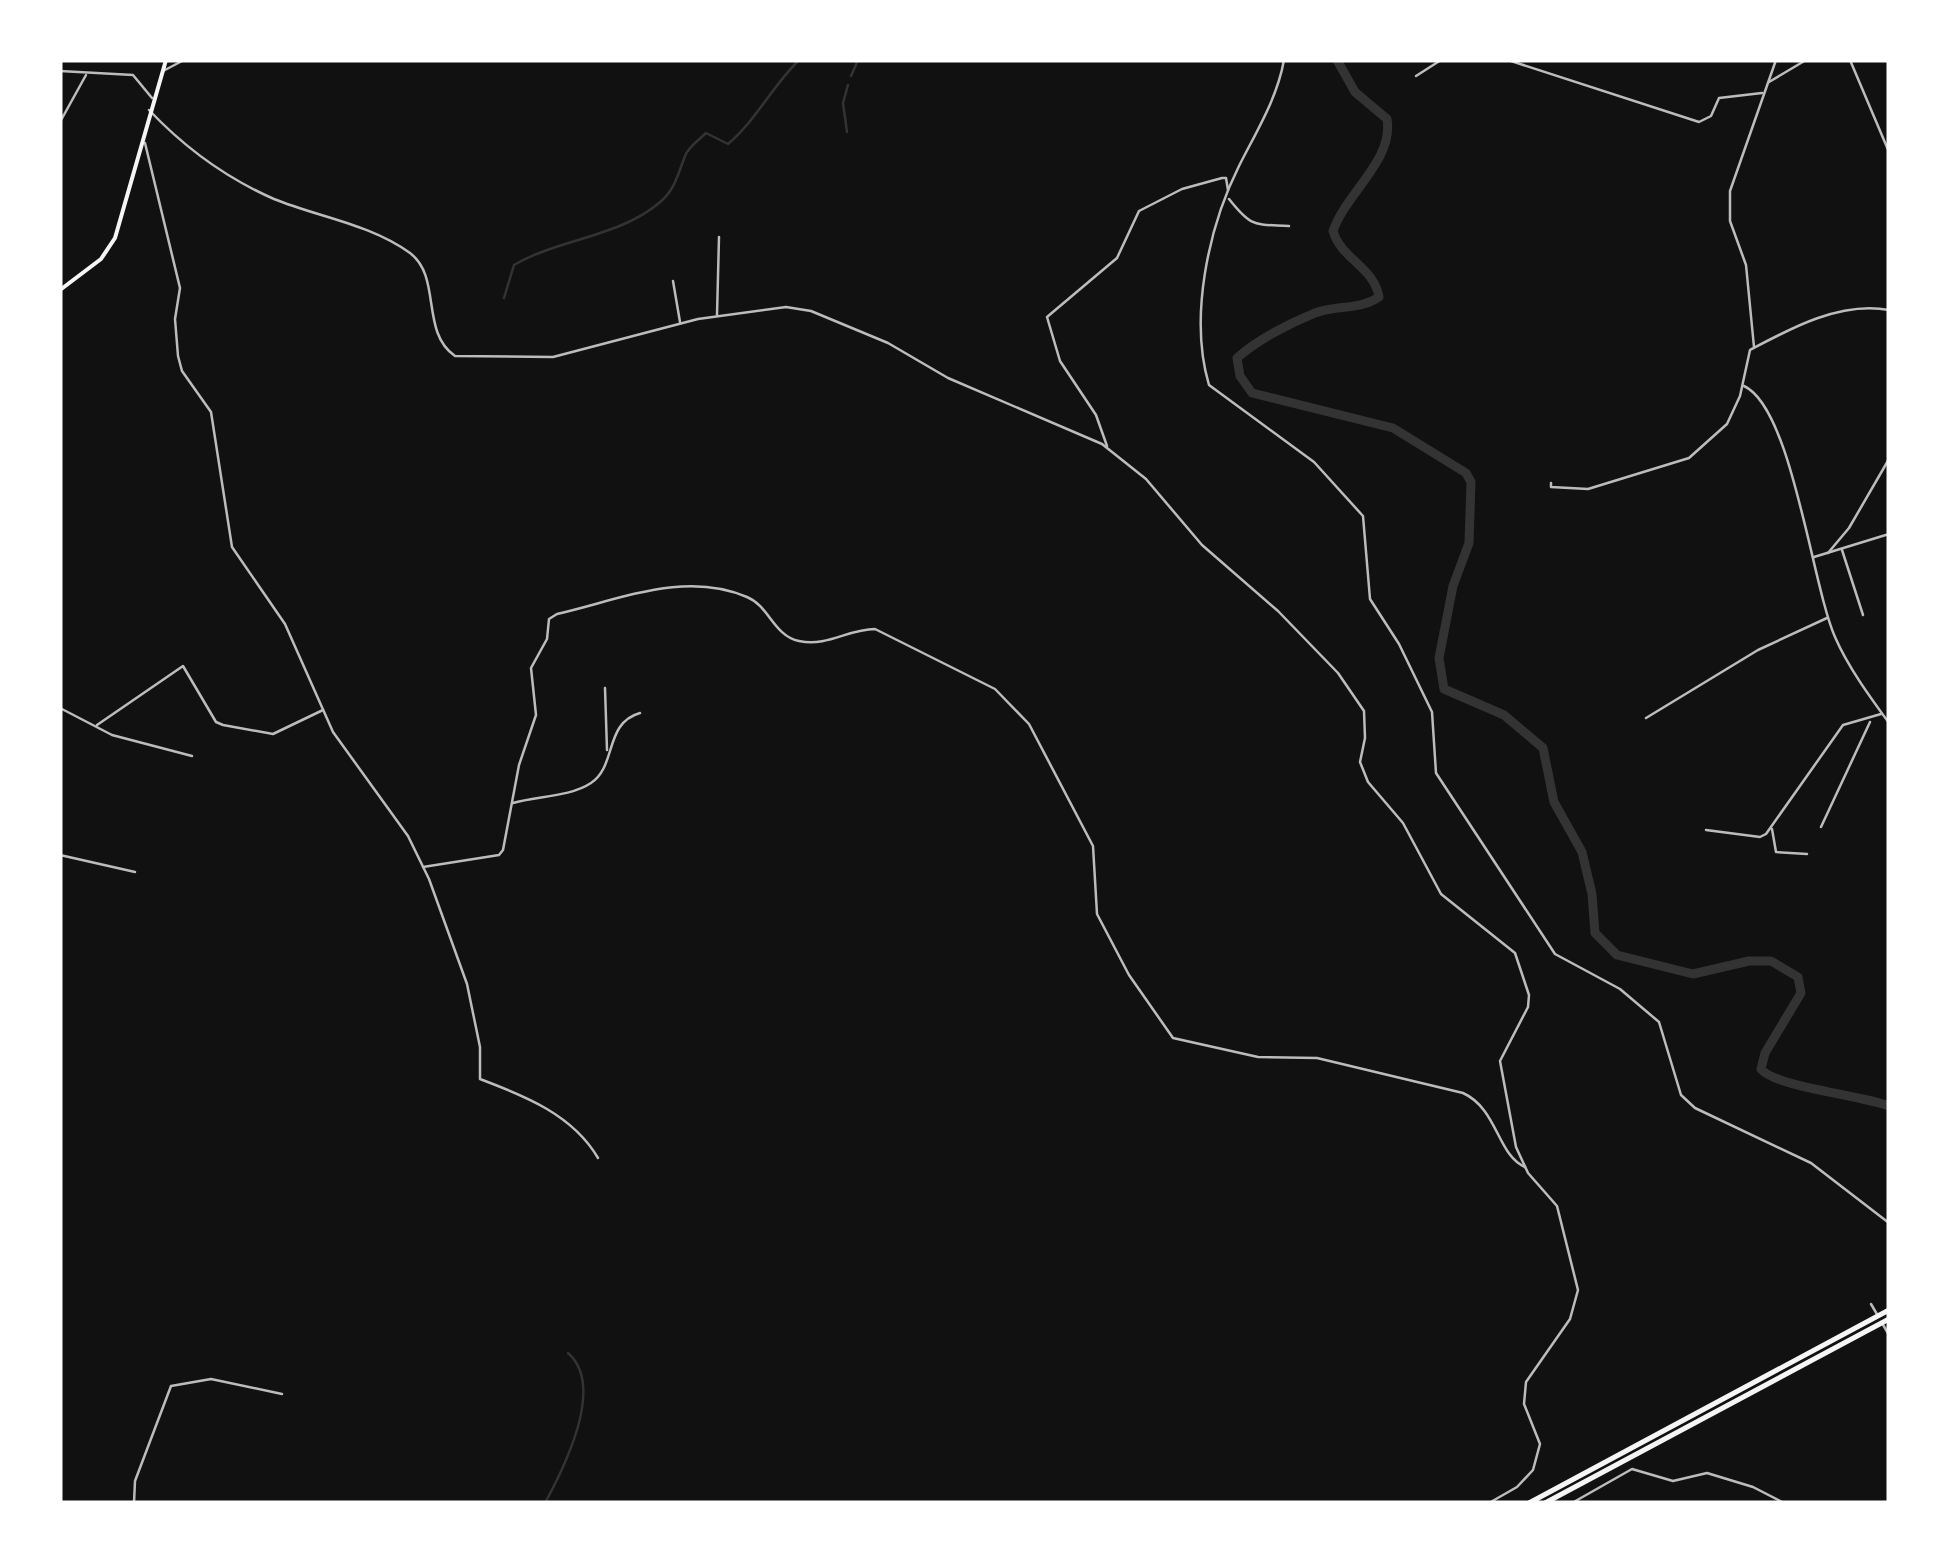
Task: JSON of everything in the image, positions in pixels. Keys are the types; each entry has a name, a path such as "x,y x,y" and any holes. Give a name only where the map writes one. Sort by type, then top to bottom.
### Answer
{"highway":[{"path":"1529,1503 1889,1310"},
{"path":"1545,1503 1889,1320"}],"main road":[{"path":"60,290 102,259 115,238 166,60"}],"street":[{"path":"163,70 184,60"},
{"path":"1284,60 1272,102 1229,195 1208,264 1201,334 1208,385 1314,462 1363,516 1370,599 1399,644 1432,712 1436,774 1555,954 1620,989 1659,1022 1681,1095 1695,1108 1811,1162 1889,1223"},
{"path":"1416,76 1441,60"},
{"path":"1508,60 1699,122 1711,116 1719,98 1764,93"},
{"path":"1551,483 1552,487 1588,489 1683,461 1727,424 1754,348 1746,265 1730,221 1730,192 1776,60"},
{"path":"1769,82 1806,60"},
{"path":"1850,60 1889,152"},
{"path":"60,71 133,75 152,98"},
{"path":"60,122 87,73"},
{"path":"149,110 196,155 256,190 336,217 414,256 426,282 438,340 455,356 552,357 680,324 786,307 811,311 844,328 888,343 924,368 1107,448 1146,479 1202,545 1278,611 1349,686 1366,724 1360,762 1368,782 1403,823 1442,894 1514,953 1530,995 1528,1008 1500,1061 1516,1147 1524,1168"},
{"path":"142,137 176,262 178,356 182,372 211,412 232,548 284,624 333,732 408,836 423,868 450,928 468,984 480,1047 480,1079 521,1094 575,1127 598,1158"},
{"path":"1107,448 1096,414 1060,361 1047,316 1117,258 1139,210 1182,189 1226,178 1229,195 1253,224 1265,228 1289,226"},
{"path":"717,317 719,237"},
{"path":"672,280 680,324"},
{"path":"1754,348 1824,316 1864,308 1889,310"},
{"path":"1743,385 1757,395 1778,431 1829,618 1842,652 1889,722"},
{"path":"1828,553 1850,528 1889,459"},
{"path":"1813,558 1889,534"},
{"path":"1841,549 1863,615"},
{"path":"423,868 499,855 536,715 531,668 547,639 550,619 558,614 660,586 722,588 748,597 775,627 796,641 834,642 875,629 994,689 1029,724 1092,846 1096,914 1129,976 1173,1038 1258,1057 1317,1058 1463,1093 1478,1100 1512,1158 1556,1206 1578,1290 1570,1320 1526,1382 1524,1404 1540,1444 1533,1470 1517,1487 1490,1503"},
{"path":"1646,718 1758,650 1829,618"},
{"path":"98,726 183,666 210,712 223,725 273,734 325,709"},
{"path":"605,688 608,752"},
{"path":"60,708 112,734 192,756"},
{"path":"511,803 592,782 624,720 640,713"},
{"path":"1706,830 1760,837 1772,827 1823,747 1842,726 1882,713"},
{"path":"1821,827 1870,720"},
{"path":"1772,827 1776,852 1807,854"},
{"path":"60,855 134,872"},
{"path":"1871,1304 1889,1335"},
{"path":"134,1503 135,1481 171,1386 211,1379 261,1386 282,1394"},
{"path":"1572,1503 1632,1469 1673,1481 1707,1473 1740,1481 1784,1503"}],"waterway":[{"path":"851,76 858,60"},
{"path":"1337,60 1355,92 1387,119 1383,148 1333,231 1343,249 1371,278 1379,297 1364,304 1315,313 1274,332 1237,358 1240,376 1252,393 1393,428 1466,473 1471,482 1469,543 1453,586 1439,658 1444,689 1504,715 1543,748 1554,802 1582,852 1592,894 1595,933 1617,955 1693,974 1749,961 1771,961 1798,977 1801,993 1765,1053 1761,1069 1800,1086 1889,1106"},
{"path":"504,298 514,265 626,223 659,203 672,187 691,146 706,133 728,144 798,61"},
{"path":"847,132 843,103 848,85"},
{"path":"545,1503 571,1449 582,1406 579,1367 568,1353"}]}
